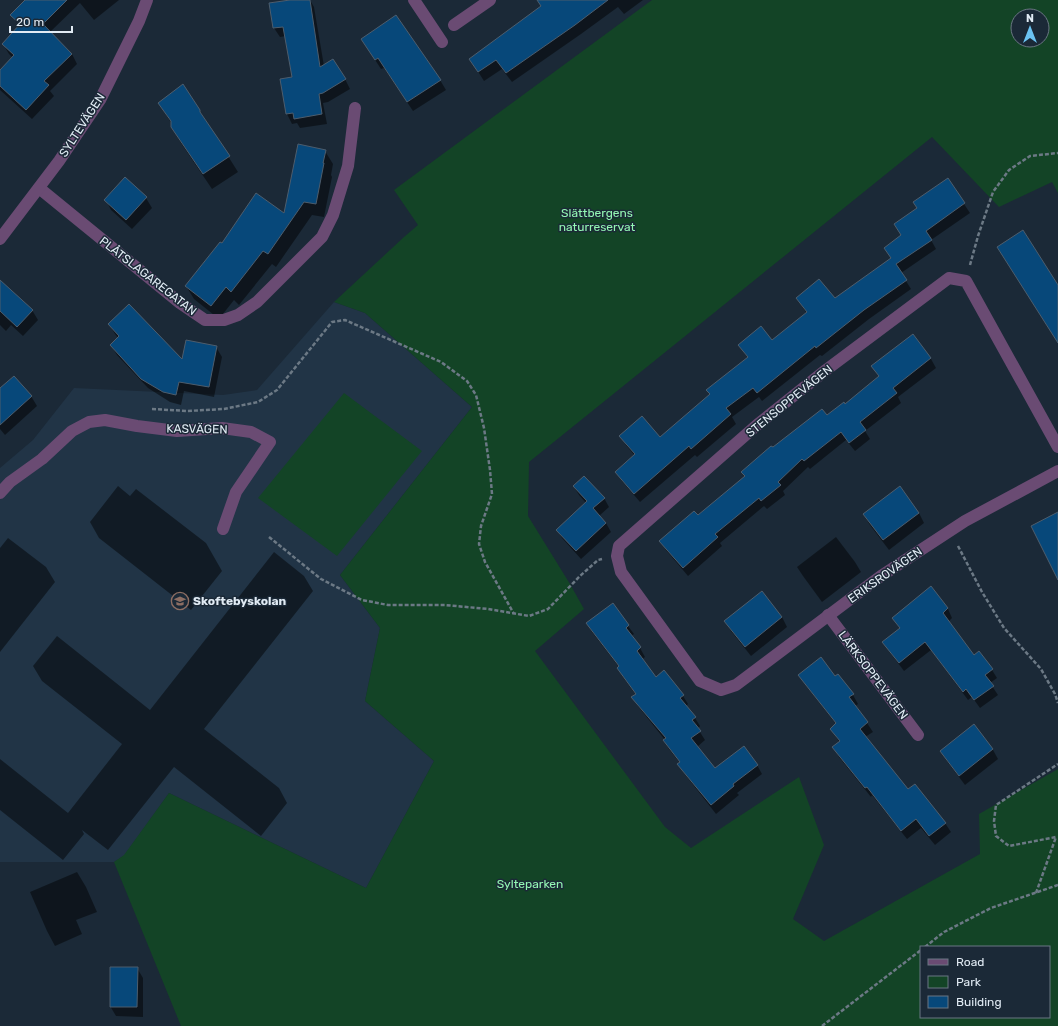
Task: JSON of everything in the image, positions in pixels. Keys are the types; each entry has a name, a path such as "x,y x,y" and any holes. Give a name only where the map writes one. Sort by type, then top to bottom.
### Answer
{"street":[{"name":"SYLTEVÄGEN","path":"0,239 59,161 100,100 139,21 147,0"},
{"path":"414,0 442,42"},
{"path":"454,25 490,0"},
{"name":"PLÅTSLAGAREGATAN","path":"39,188 180,303 205,320 224,320 238,316 257,302 322,237 333,215 348,166 355,108"},
{"name":"STENSOPPEVÄGEN","path":"616,556 619,546 757,425 826,370 949,278 966,281"},
{"path":"966,281 1058,446"},
{"name":"KASVÄGEN","path":"0,493 10,482 42,459 72,431 88,422 105,420 177,431 222,428 251,432 270,442 236,492 222,529"},
{"name":"ERIKSROVÄGEN","path":"616,556 621,572 700,682 721,690 736,685 881,576 965,521 1058,471"},
{"name":"LÄRKSOPPEVÄGEN","path":"828,615 918,735"}],"path":[{"path":"966,281 978,236 993,192 1009,170 1030,156 1058,153"},
{"path":"145,408 187,411 224,408 258,402 277,390 332,322 339,320 345,320 441,362 467,381 476,395 484,428 492,494 481,526 479,544 485,562 514,614"},
{"path":"951,531 982,592 1004,628 1041,669 1055,694 1058,703"},
{"path":"269,536 321,579 362,600 388,605 445,605 488,609 529,616 548,608 598,560 616,556"},
{"path":"1036,892 1056,837 1009,846 996,836 994,821 996,805 1058,764"},
{"path":"926,946 944,932 991,908 1058,885"},
{"path":"822,1026 920,951"}],"shaded area":[{"name":"Skoftebyskolan","path":"334,302 365,313 472,407 340,575 380,628 365,701 434,761 366,888 169,793 124,856 114,862 0,862 0,468 33,440 74,388 223,395 257,390"}],"green space":[{"name":"Sylteparken","path":"652,0 1058,0 1058,193 1052,182 999,207 932,137 529,462 528,516 584,609 535,651 665,827 691,848 799,777 824,845 793,919 824,941 980,854 979,814 1058,769 1058,1026 181,1026 114,862 124,855 169,793 366,888 434,761 365,701 380,628 340,575 472,407 365,313 334,302 418,225 394,190"},
{"path":"344,393 422,451 337,556 258,498"}],"building":[{"path":"25,0 67,0 43,24 72,54 44,81 49,85 26,110 0,86 0,70 14,55 2,44 20,24 10,15"},
{"path":"290,0 310,0 320,67 333,59 346,79 319,94 322,114 294,119 293,113 286,114 280,79 292,77 283,27 273,28 269,3"},
{"path":"537,0 608,0 506,73 496,60 478,72 469,59 541,6"},
{"path":"396,15 441,80 407,102 378,58 375,60 361,39"},
{"path":"183,84 230,156 203,174 171,127 171,121 158,103"},
{"path":"298,144 326,150 316,204 304,202 268,254 263,251 231,292 226,287 211,306 185,286 220,242 222,243 256,193 284,213"},
{"path":"125,177 147,197 126,220 104,200"},
{"path":"948,178 965,203 926,231 932,240 896,264 907,280 864,310 816,348 815,346 757,393 753,388 726,408 731,414 691,449 689,446 634,494 615,472 635,454 619,436 642,416 660,437 710,394 706,390 748,357 738,345 761,326 772,340 807,312 796,298 819,279 835,298 891,258 884,248 901,235 894,224 917,208 913,202"},
{"path":"1023,230 1058,285 1058,343 997,247"},
{"path":"0,280 33,310 17,327 0,311"},
{"path":"129,304 182,359 186,340 217,346 209,387 179,382 176,395 163,392 141,379 110,345 119,336 108,324"},
{"path":"913,334 931,358 893,388 897,393 860,422 866,430 849,443 841,432 804,461 802,459 778,482 781,485 761,501 759,498 715,534 718,537 683,568 659,541 694,511 698,515 745,476 741,472 771,446 773,447 822,409 827,415 844,402 845,404 879,376 871,366"},
{"path":"14,376 32,396 0,425 0,388"},
{"path":"584,476 605,498 593,508 606,523 576,551 556,530 587,501 573,486"},
{"path":"900,486 919,513 883,540 863,514"},
{"path":"1058,512 1058,580 1031,526"},
{"path":"931,586 948,608 943,613 974,655 979,651 993,669 985,675 994,686 974,700 966,689 963,692 925,642 899,663 882,642 900,628 892,618"},
{"path":"762,591 782,617 745,647 724,621"},
{"path":"613,603 629,625 626,628 641,647 637,651 656,677 664,670 684,695 680,698 696,717 692,720 701,731 691,738 715,768 744,746 758,765 733,784 734,786 711,805 677,764 680,762 663,740 666,738 631,697 636,694 617,668 619,666 586,623"},
{"path":"821,657 835,676 838,674 854,694 849,697 868,722 860,729 908,789 915,784 946,823 929,836 916,819 901,831 867,787 865,788 832,747 840,741 830,729 836,723 798,675"},
{"path":"974,724 993,749 959,776 940,751"},
{"path":"110,967 138,967 137,1007 110,1007"}],"place":[{"name":"Skoftebyskolan","path":"180,601"}],"park label":[{"name":"Slättbergens naturreservat","path":"597,220"}]}
